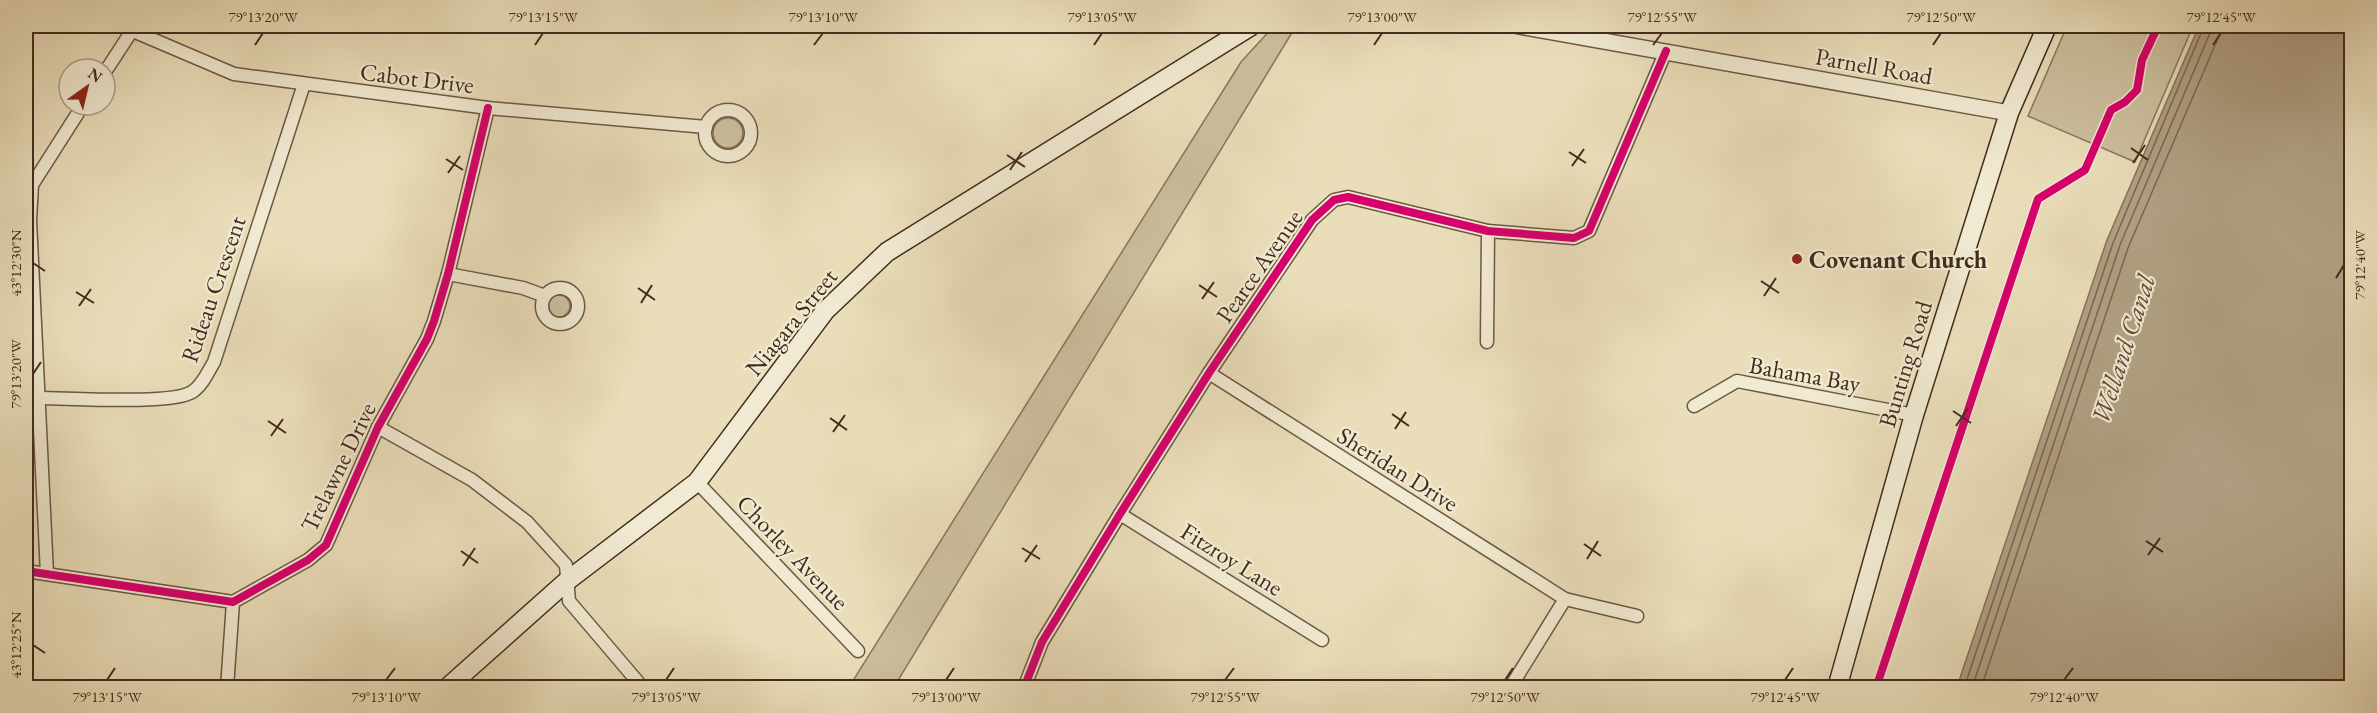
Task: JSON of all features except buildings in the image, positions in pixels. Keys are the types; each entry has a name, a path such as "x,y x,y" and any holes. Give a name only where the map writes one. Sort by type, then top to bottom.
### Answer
{"main road":[{"name":"Niagara Street","path":"447,687 567,581 697,482 825,311 887,252 1234,32 1251,26"},
{"name":"Bunting Road","path":"1837,687 1914,415 2009,113 2047,26"}],"street":[{"name":"Parnell Road","path":"1519,26 2009,113"},
{"path":"115,57 134,28"},
{"name":"Cabot Drive","path":"134,28 234,74 488,108 706,127"},
{"name":"Pearce Avenue","path":"1024,687 1042,642 1120,514 1209,373 1312,220 1334,200 1348,197 1488,231 1574,238 1588,231 1666,51"},
{"name":"Rideau Crescent","path":"40,398 170,399 192,392 202,382 214,362 304,84"},
{"name":"Trelawne Drive","path":"233,602 308,560 326,544 378,428 427,339 448,274 488,108"},
{"path":"47,574 30,220 32,185 75,117"},
{"path":"1487,342 1488,231"},
{"path":"448,274 523,288 544,296"},
{"name":"Sheridan Drive","path":"1209,373 1565,599 1637,616"},
{"name":"Bahama Bay","path":"1694,406 1737,381 1914,415"},
{"path":"378,428 472,480 527,522 566,565 568,601 643,687"},
{"name":"Chorley Avenue","path":"697,482 858,651"},
{"name":"Fitzroy Lane","path":"1120,514 1322,640"},
{"path":"26,571 233,602 227,687"},
{"path":"1510,687 1565,599"}],"shaded area":[{"path":"1274,26 1296,26 894,687 849,687 1241,62"},
{"path":"2067,26 2193,26 2135,162 2028,116"},
{"path":"728,118 739,122 743,133 739,144 728,148 717,144 713,133 717,122"},
{"path":"559,295 567,298 570,306 567,314 559,317 551,314 548,306 551,298"}],"water":[{"name":"Welland Canal","path":"2199,26 2351,26 2351,687 1957,687 2107,240"}],"cycle path":[{"path":"1876,688 2038,199 2085,170 2111,110 2125,102 2137,90 2142,60 2158,26"},
{"path":"1024,688 1042,642 1120,514 1209,373 1312,220 1334,200 1348,197 1488,231 1574,238 1589,231 1666,51"},
{"path":"26,571 233,602 308,560 326,545 378,427 427,339 434,321 448,274 488,108"}],"place":[{"name":"Covenant Church","path":"1797,259"}]}
